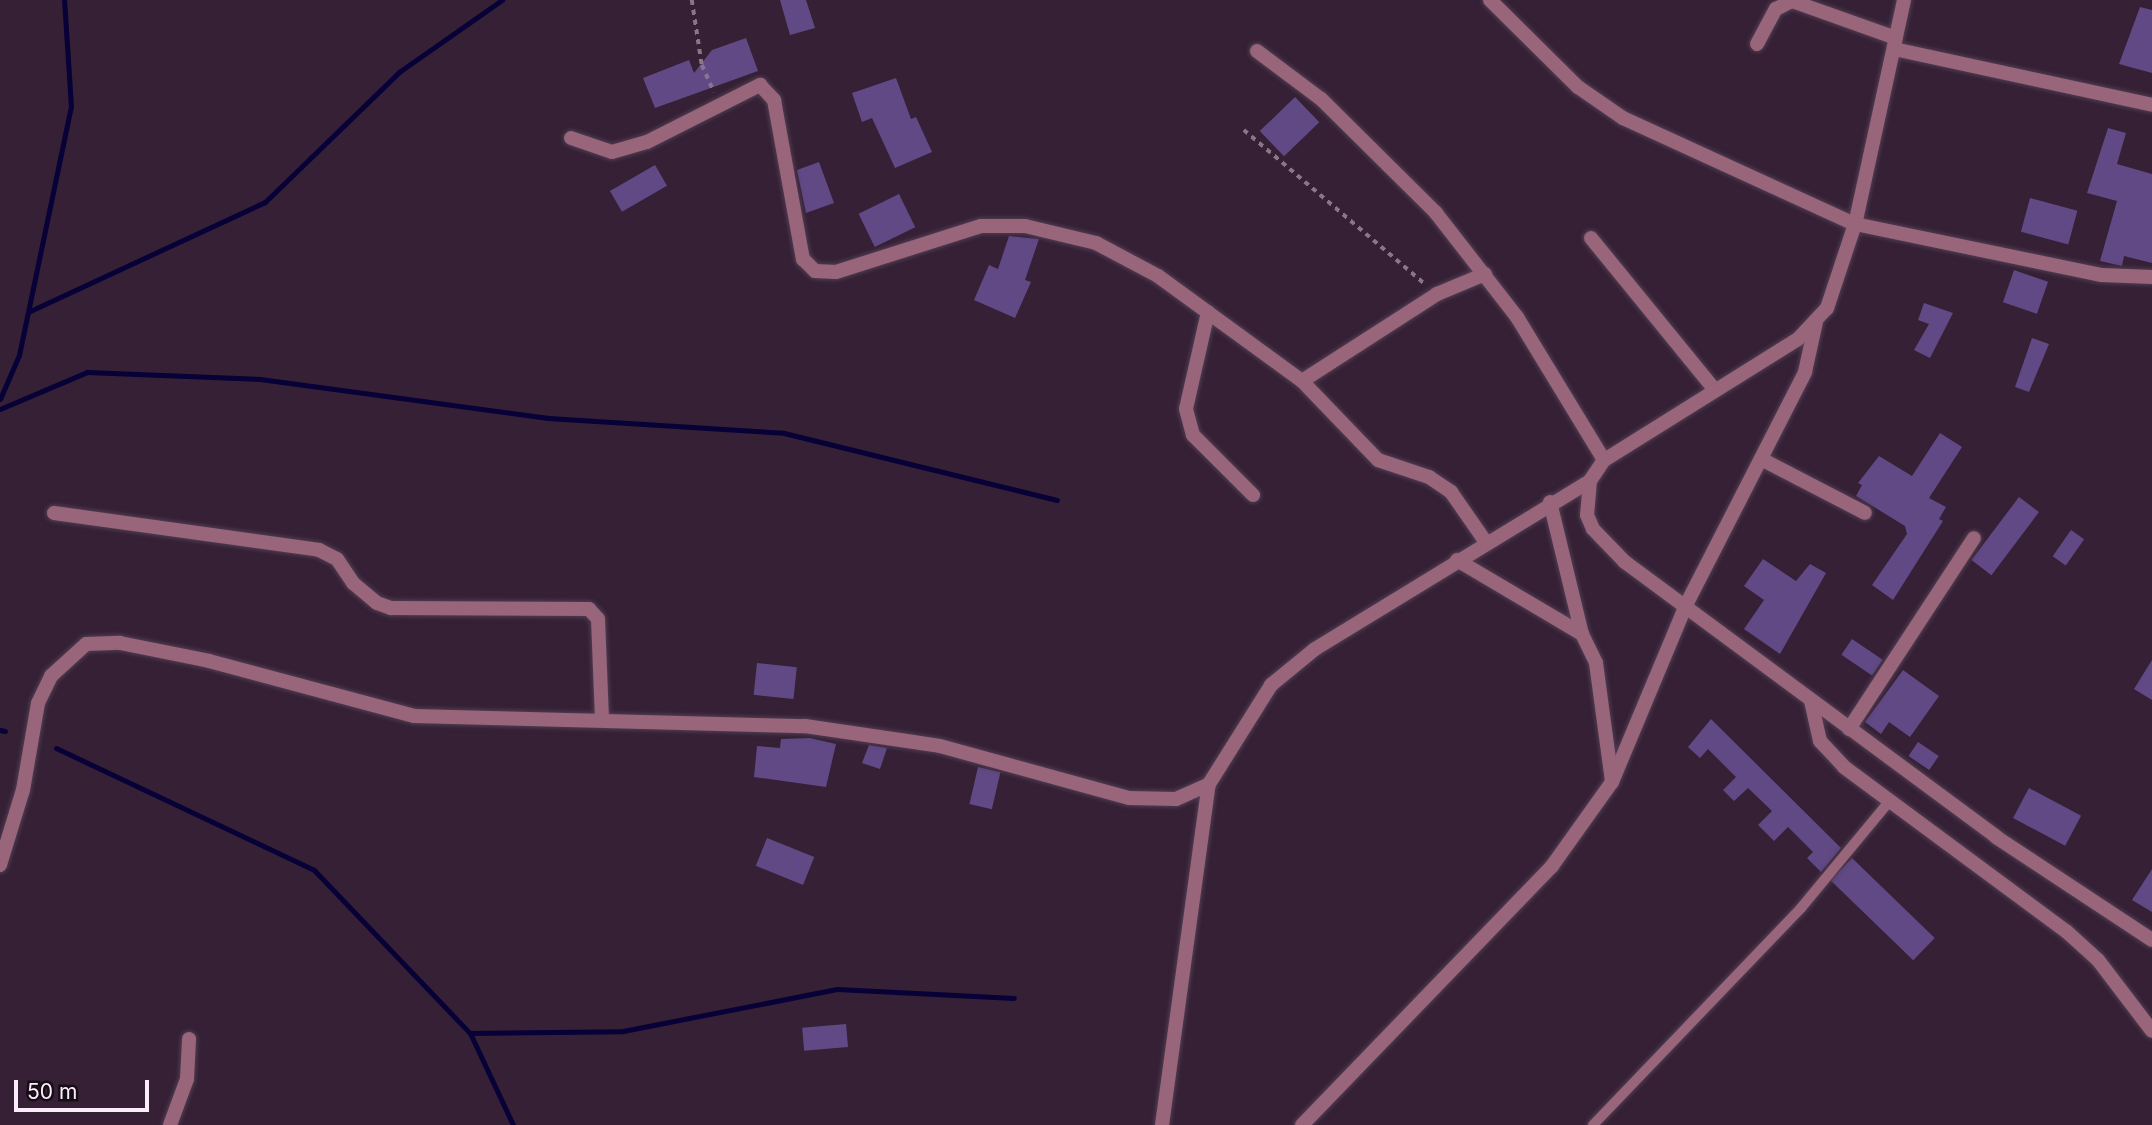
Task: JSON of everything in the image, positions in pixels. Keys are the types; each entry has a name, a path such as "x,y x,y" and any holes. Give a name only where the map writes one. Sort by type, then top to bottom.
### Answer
{"street":[{"path":"1490,0 1578,87 1623,118 1855,224 2102,275 2152,276"},
{"path":"1302,1125 1552,866 1612,782 1686,605 1805,372 1816,322 1840,280 1855,224 1904,0"},
{"path":"1757,44 1776,9 1793,1 1895,43 2152,105"},
{"path":"1257,51 1321,99 1384,159 1485,274 1604,460"},
{"path":"571,138 612,152 646,142 719,103 760,85 770,90 803,259 815,271 836,272 981,226 1025,226 1096,243 1158,276 1301,381 1378,460 1429,477 1451,492 1485,541"},
{"path":"1591,238 1715,390"},
{"path":"1301,381 1437,294 1485,274"},
{"path":"1208,312 1186,409 1193,435 1253,495"},
{"path":"1163,1125 1209,784 1271,685 1315,649 1485,541 1590,481 1604,460 1816,322"},
{"path":"1761,458 1865,513"},
{"path":"1590,481 1587,515 1592,529 1625,562 1996,837 2152,940"},
{"path":"1550,502 1582,634 1602,691 1612,782"},
{"path":"54,513 319,550 337,559 353,583 377,603 391,608 589,609 598,619 602,719"},
{"path":"1849,729 1974,538"},
{"path":"1457,560 1582,634"},
{"path":"0,865 23,790 38,703 51,676 86,644 120,643 209,661 414,716 805,726 892,735 1129,799 1176,799 1209,784"},
{"path":"1811,701 1827,751 1888,803 2066,930 2098,960 2152,1031"},
{"path":"170,1125 187,1079 190,1039"}],"lane":[{"path":"1593,1125 1801,908 1888,803"}],"path":[{"path":"692,0 702,65 719,103"},
{"path":"1244,130 1437,294"}],"building":[{"path":"780,0 806,0 815,28 790,35"},
{"path":"2140,7 2152,10 2152,73 2119,64"},
{"path":"746,38 758,71 655,108 643,78 689,60 694,73 712,50"},
{"path":"896,78 911,119 916,117 932,152 895,168 872,118 862,122 852,93"},
{"path":"1295,97 1319,122 1284,156 1260,131"},
{"path":"2108,128 2126,133 2117,164 2152,174 2152,263 2124,256 2122,266 2100,261 2117,201 2087,193"},
{"path":"819,162 834,203 806,213 797,170"},
{"path":"655,165 667,186 622,212 610,191"},
{"path":"899,194 915,227 875,247 859,214"},
{"path":"2030,198 2077,211 2068,244 2021,232"},
{"path":"1009,236 1039,239 1025,280 1031,282 1015,318 974,300 989,265 998,269"},
{"path":"2014,270 2048,282 2037,314 2003,302"},
{"path":"1924,303 1953,313 1930,358 1914,350 1929,324 1918,320"},
{"path":"2032,338 2049,344 2029,392 2015,387"},
{"path":"1940,433 1962,447 1929,498 1946,507 1939,519 1943,521 1893,600 1872,585 1907,534 1905,526 1856,496 1862,485 1858,483 1879,456 1912,476"},
{"path":"2019,497 2039,512 1991,575 1971,560"},
{"path":"2071,530 2084,539 2066,565 2053,556"},
{"path":"1763,559 1796,581 1810,564 1826,573 1780,654 1744,629 1764,600 1744,586"},
{"path":"1852,639 1883,660 1872,675 1841,655"},
{"path":"2152,660 2152,700 2134,689"},
{"path":"757,663 797,667 793,699 754,695"},
{"path":"1903,670 1939,696 1910,737 1889,722 1881,734 1865,722"},
{"path":"1711,719 1841,848 1821,872 1807,858 1813,852 1788,827 1774,841 1758,825 1772,811 1748,788 1734,801 1723,790 1736,777 1708,749 1700,758 1688,747"},
{"path":"810,738 836,744 826,787 754,777 757,746 780,748 781,739"},
{"path":"1918,742 1939,756 1929,770 1908,756"},
{"path":"869,745 887,748 880,769 862,763"},
{"path":"978,767 1000,772 992,809 969,804"},
{"path":"2029,788 2081,816 2065,846 2013,818"},
{"path":"767,838 814,857 803,885 756,866"},
{"path":"1852,858 1935,938 1913,960 1830,880"},
{"path":"2152,869 2152,912 2132,900"},
{"path":"846,1024 848,1047 804,1051 802,1028"}],"waterway":[{"path":"0,399 19,355 71,107 64,0"},
{"path":"28,312 265,202 399,72 502,0"},
{"path":"0,409 87,372 260,379 548,418 784,433 1057,500"},
{"path":"0,730 5,731"},
{"path":"56,748 314,870 470,1033 623,1031 837,989 1014,998"},
{"path":"470,1033 513,1125"}]}
